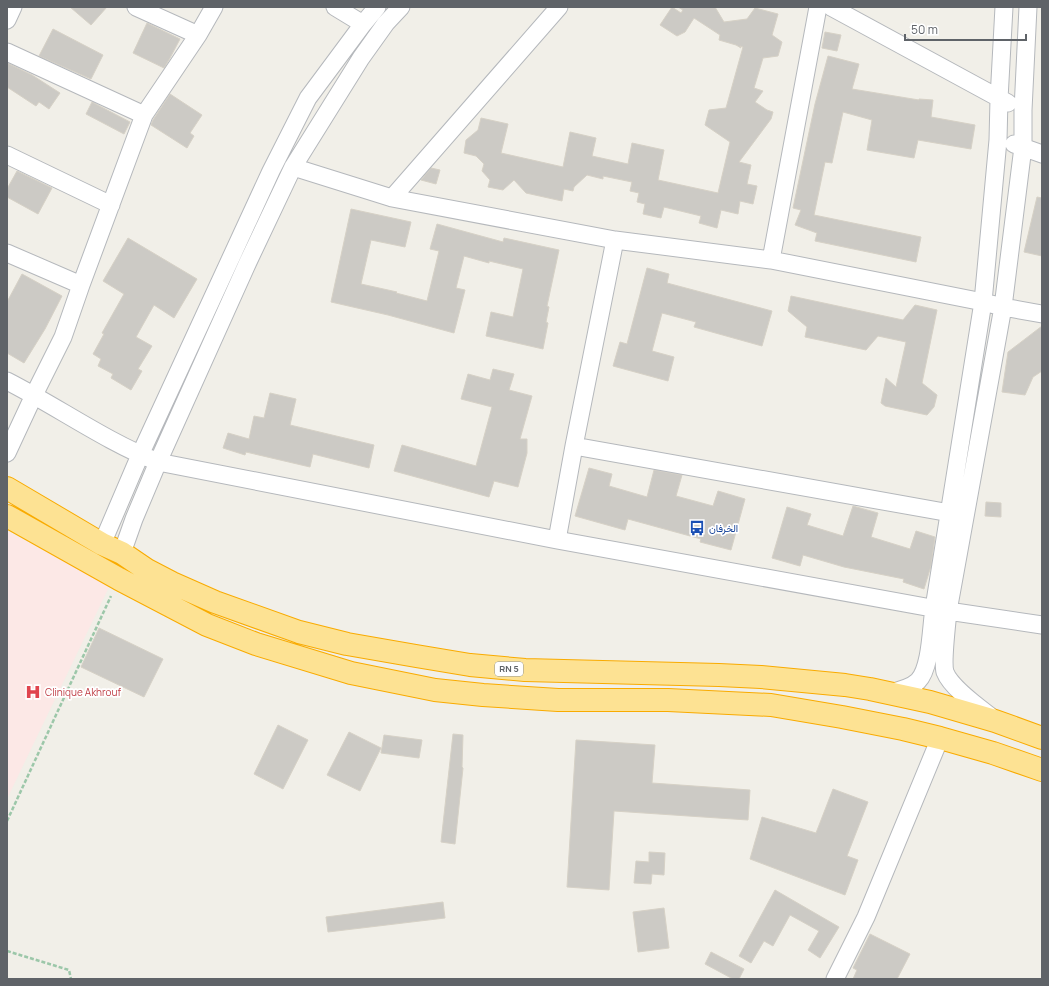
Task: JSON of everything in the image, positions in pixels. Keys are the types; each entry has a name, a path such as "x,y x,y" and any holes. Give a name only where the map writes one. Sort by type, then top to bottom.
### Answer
{"highway":[{"name":"RN 5","path":"7,488 102,544 122,553 147,570 172,583 215,602 299,632 355,645 470,665 525,670 761,677 845,685 930,702 995,720 1042,738"},
{"path":"7,516 119,579 207,625 256,644 351,673 435,690 483,695 558,700 668,700 771,705 842,717 940,738 994,753 1042,770"}],"street":[{"path":"7,20 13,7"},
{"path":"136,7 198,35"},
{"path":"7,454 63,337 144,116 198,35 214,7"},
{"path":"335,7 363,24"},
{"path":"102,544 140,455 270,171 308,98 377,7"},
{"path":"122,553 134,519 158,462 292,167 361,58 386,23 401,7"},
{"path":"392,198 559,7"},
{"path":"771,260 818,7"},
{"path":"831,7 999,99 1023,110"},
{"path":"995,720 961,692 951,681 945,671 945,652 941,609 950,513 984,302 998,140 1004,7"},
{"path":"889,693 917,682 924,673 941,609 1002,308 1023,147 1023,110 1028,7"},
{"path":"7,52 144,116"},
{"path":"998,140 1042,154"},
{"path":"7,155 111,205"},
{"path":"292,167 392,198 615,240 771,260 984,302 1002,308 1042,314"},
{"path":"557,540 615,240"},
{"path":"7,253 81,285"},
{"path":"7,381 118,444 158,462 557,540 941,609 1042,625"},
{"path":"574,446 950,513"},
{"path":"835,979 866,917 940,738"}],"path":[{"path":"7,820 119,579"},
{"path":"7,951 69,970 71,979"}],"shaded area":[{"name":"Clinique Akhrouf","path":"7,531 110,585 7,799"}],"building":[{"path":"70,7 107,7 91,25"},
{"path":"672,7 681,13 683,10 678,7 715,7 724,22 747,19 755,8 778,14 772,35 782,42 778,56 763,58 754,88 763,91 755,102 773,112 771,119 739,162 751,165 747,184 757,186 753,204 740,201 738,214 721,210 717,228 699,223 701,216 664,207 661,218 643,214 645,204 637,202 639,193 630,191 632,182 603,176 603,179 587,175 574,187 573,191 564,189 562,201 526,193 514,180 503,190 488,187 490,180 482,171 484,164 476,156 464,153 466,140 478,130 481,118 508,124 501,153 563,167 570,132 596,138 592,156 628,164 632,143 664,150 658,180 718,193 730,142 705,125 709,110 726,108 743,47 740,46 741,48 719,40 720,35 694,18 685,32 677,36 660,25"},
{"path":"147,23 180,39 164,68 133,53"},
{"path":"53,29 103,55 91,79 39,56"},
{"path":"825,32 841,35 837,51 822,48"},
{"path":"828,56 859,64 852,89 919,100 933,100 931,117 975,125 971,149 918,140 914,158 867,150 872,120 843,112 832,163 825,162 814,215 921,237 916,262 815,241 817,233 795,225 801,210 793,208 815,104"},
{"path":"7,63 32,75 60,93 49,109 39,102 36,106 7,87"},
{"path":"170,94 202,115 190,133 194,136 187,148 151,125"},
{"path":"92,102 130,122 124,134 86,114"},
{"path":"431,168 440,170 436,184 421,180"},
{"path":"17,171 52,188 38,214 7,197 7,189"},
{"path":"1037,197 1042,198 1042,256 1024,252"},
{"path":"351,209 411,222 405,247 371,240 361,284 397,292 396,293 427,301 439,251 430,249 437,224 503,242 504,238 559,250 547,306 549,307 546,322 548,323 543,349 486,336 491,312 513,317 523,269 489,261 489,263 464,256 456,288 465,290 454,333 388,315 331,302"},
{"path":"128,238 197,279 174,318 154,305 136,337 152,346 138,369 142,371 131,390 111,378 113,374 98,366 101,359 93,354 104,334 102,333 124,294 103,281"},
{"path":"647,268 669,274 667,283 772,311 762,346 694,327 696,322 662,313 652,351 674,357 668,381 613,366 620,342 627,344"},
{"path":"22,274 62,296 45,329 24,363 7,353 7,302"},
{"path":"791,296 903,320 915,305 937,310 922,383 937,395 934,407 927,415 885,406 881,403 886,378 896,387 906,342 878,336 866,350 805,337 807,327 788,311"},
{"path":"1042,326 1042,371 1033,377 1025,395 1002,392 1008,352"},
{"path":"493,369 514,374 509,390 532,396 520,439 527,439 527,453 518,487 494,481 489,497 394,471 402,445 476,466 492,407 461,399 468,374 490,380"},
{"path":"270,393 296,399 290,425 374,445 369,468 313,454 310,467 246,452 245,455 223,448 228,433 249,439 254,416 264,418"},
{"path":"589,468 612,474 609,486 647,497 654,470 682,475 676,496 713,506 718,491 745,499 731,550 700,542 701,539 628,519 625,530 575,516"},
{"path":"986,502 1001,503 1001,517 985,516"},
{"path":"853,506 878,513 871,537 910,549 916,531 935,537 931,566 924,589 903,582 904,579 844,567 803,555 800,566 772,558 787,507 811,514 807,525 843,536"},
{"path":"99,628 163,659 144,697 81,667"},
{"path":"278,725 308,740 283,789 254,774"},
{"path":"349,732 381,748 360,791 327,775"},
{"path":"453,734 463,735 463,768 455,844 441,842"},
{"path":"384,735 422,740 419,758 381,753"},
{"path":"576,740 655,745 652,783 750,790 748,820 614,811 609,890 567,887"},
{"path":"833,789 868,802 847,856 858,860 845,895 750,859 762,817 816,833"},
{"path":"649,852 665,853 664,875 652,874 651,884 634,883 636,861 649,862"},
{"path":"775,890 839,927 820,958 808,950 819,931 790,915 773,946 764,941 751,963 739,956"},
{"path":"443,902 445,918 328,932 326,917"},
{"path":"664,908 669,948 638,952 633,912"},
{"path":"870,934 910,954 897,979 853,979 857,970 853,968"},
{"path":"711,952 744,969 739,979 733,979 705,964"}],"place":[{"name":"الخرفان","path":"697,528"},
{"name":"Clinique Akhrouf","path":"33,692"}]}
